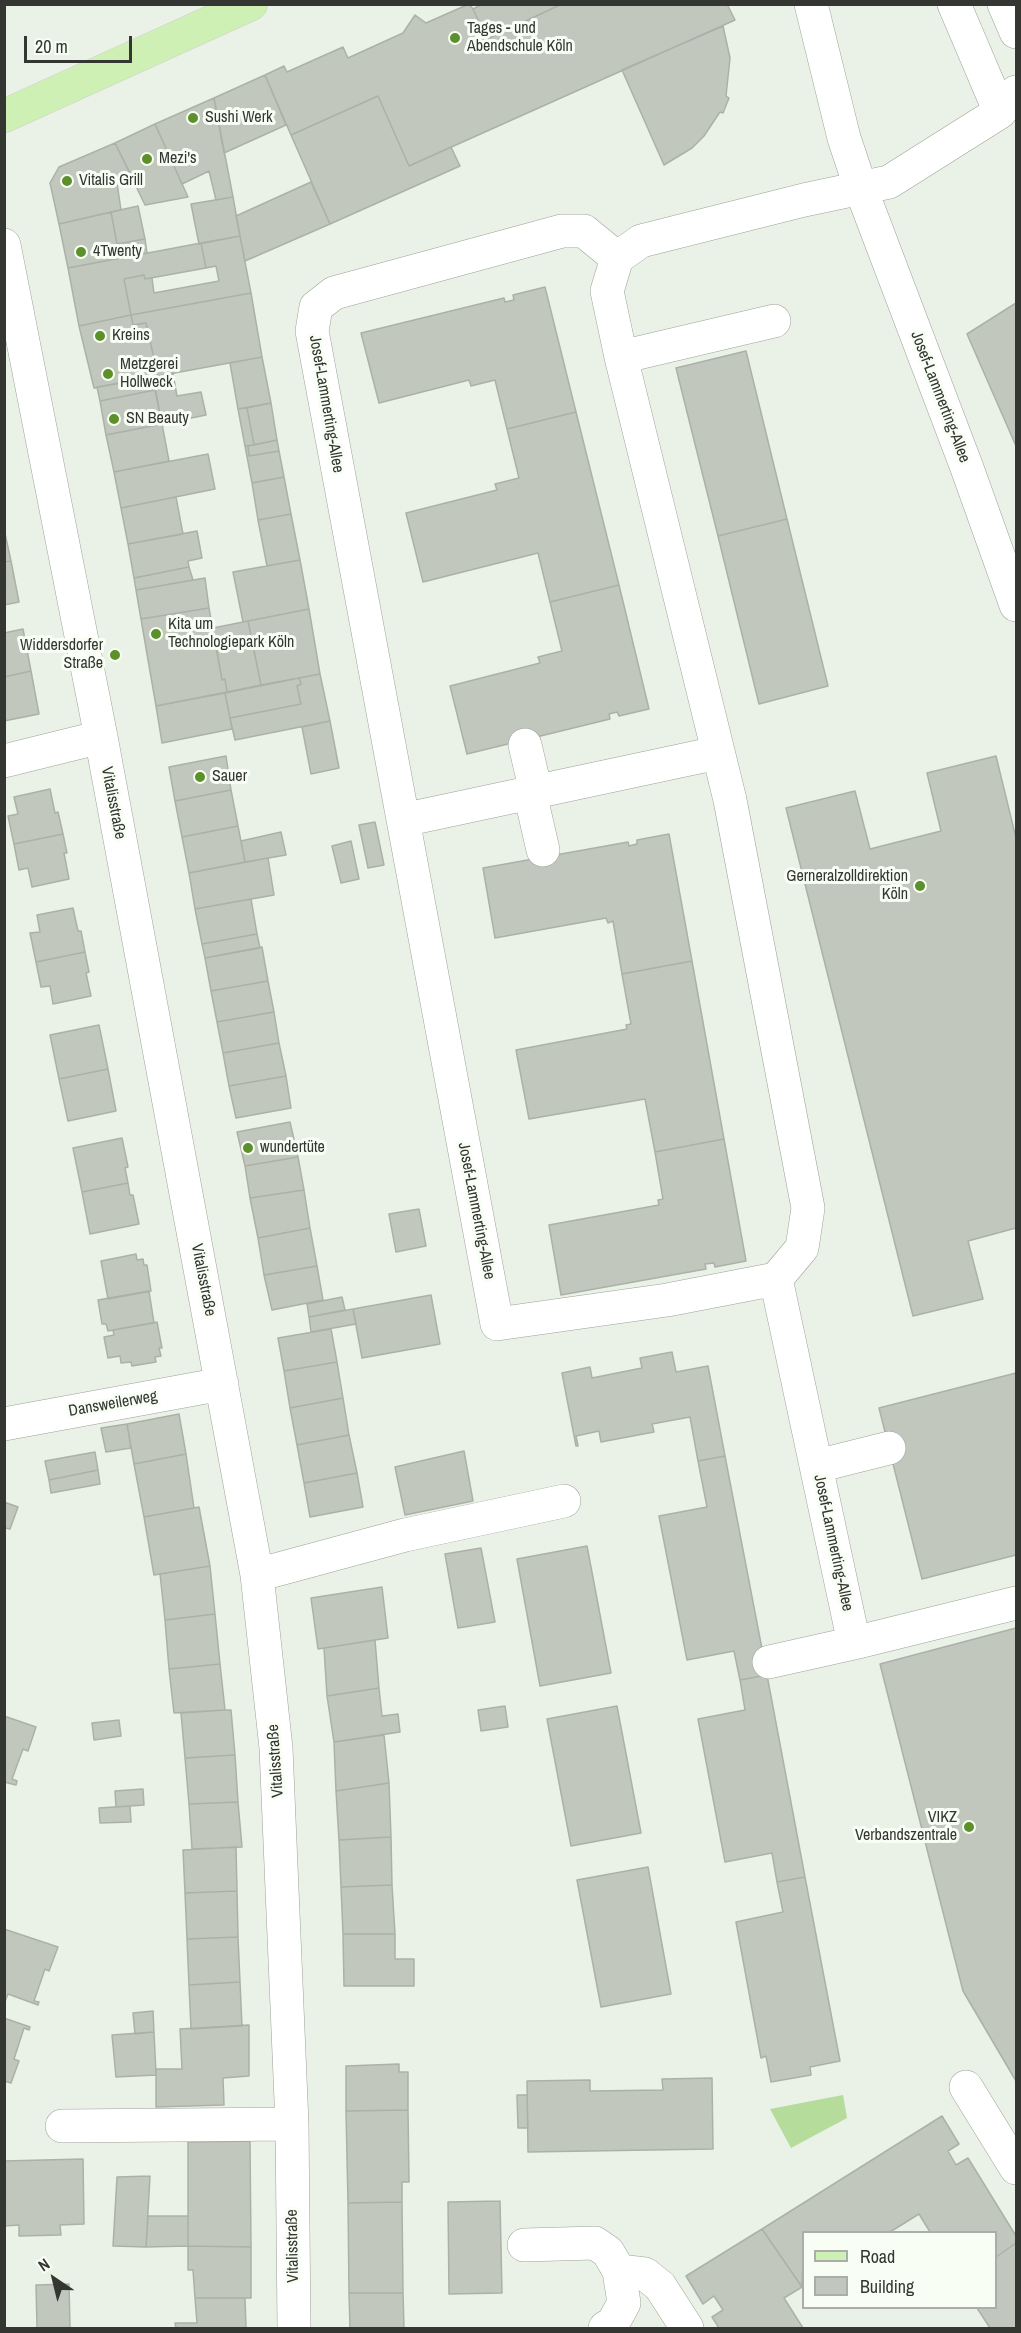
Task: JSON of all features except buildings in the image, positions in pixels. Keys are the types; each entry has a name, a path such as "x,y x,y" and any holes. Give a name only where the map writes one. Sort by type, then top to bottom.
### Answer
{"main road":[{"path":"4,116 251,4"}],"street":[{"name":"Josef-Lammerting-Allee","path":"811,4 844,138 861,189 1017,605"},
{"path":"776,1279 802,1248 808,1208 730,801 621,357 607,291 617,258 641,241 804,200 889,182 1009,102 954,4"},
{"path":"1004,4 1017,32"},
{"name":"Josef-Lammerting-Allee","path":"617,258 584,231 562,231 334,293 316,307 312,331 497,1324 667,1300 776,1279 854,1643"},
{"name":"Vitalisstraße","path":"4,245 101,737 256,1575 276,1748 292,2124 294,2328"},
{"path":"621,357 774,321"},
{"path":"4,761 101,737"},
{"path":"525,745 543,850"},
{"path":"403,820 717,753"},
{"name":"Dansweilerweg","path":"4,1424 222,1384"},
{"path":"817,1466 889,1448"},
{"path":"256,1575 405,1535 564,1502"},
{"path":"770,1662 1017,1603"},
{"path":"966,2087 1017,2168"},
{"path":"62,2127 292,2124"},
{"path":"524,2245 595,2243 608,2252 620,2271 624,2303 613,2323 605,2328"},
{"path":"620,2271 645,2274 660,2286 687,2328"}],"green space":[{"path":"843,2095 847,2118 791,2148 770,2109"}],"place":[{"name":"Tages - und Abendschule Köln","path":"455,38"},
{"name":"Sushi Werk","path":"193,118"},
{"name":"Mezi's","path":"147,159"},
{"name":"Vitalis Grill","path":"67,181"},
{"name":"4Twenty","path":"81,252"},
{"name":"Kreins","path":"100,336"},
{"name":"Metzgerei Hollweck","path":"108,374"},
{"name":"SN Beauty","path":"114,419"},
{"name":"Kita um Technologiepark Köln","path":"156,634"},
{"name":"Widdersdorfer Straße","path":"115,655"},
{"name":"Sauer","path":"200,777"},
{"name":"Gerneralzolldirektion Köln","path":"920,886"},
{"name":"wundertüte","path":"248,1148"},
{"name":"VIKZ Verbandszentrale","path":"969,1827"}]}
